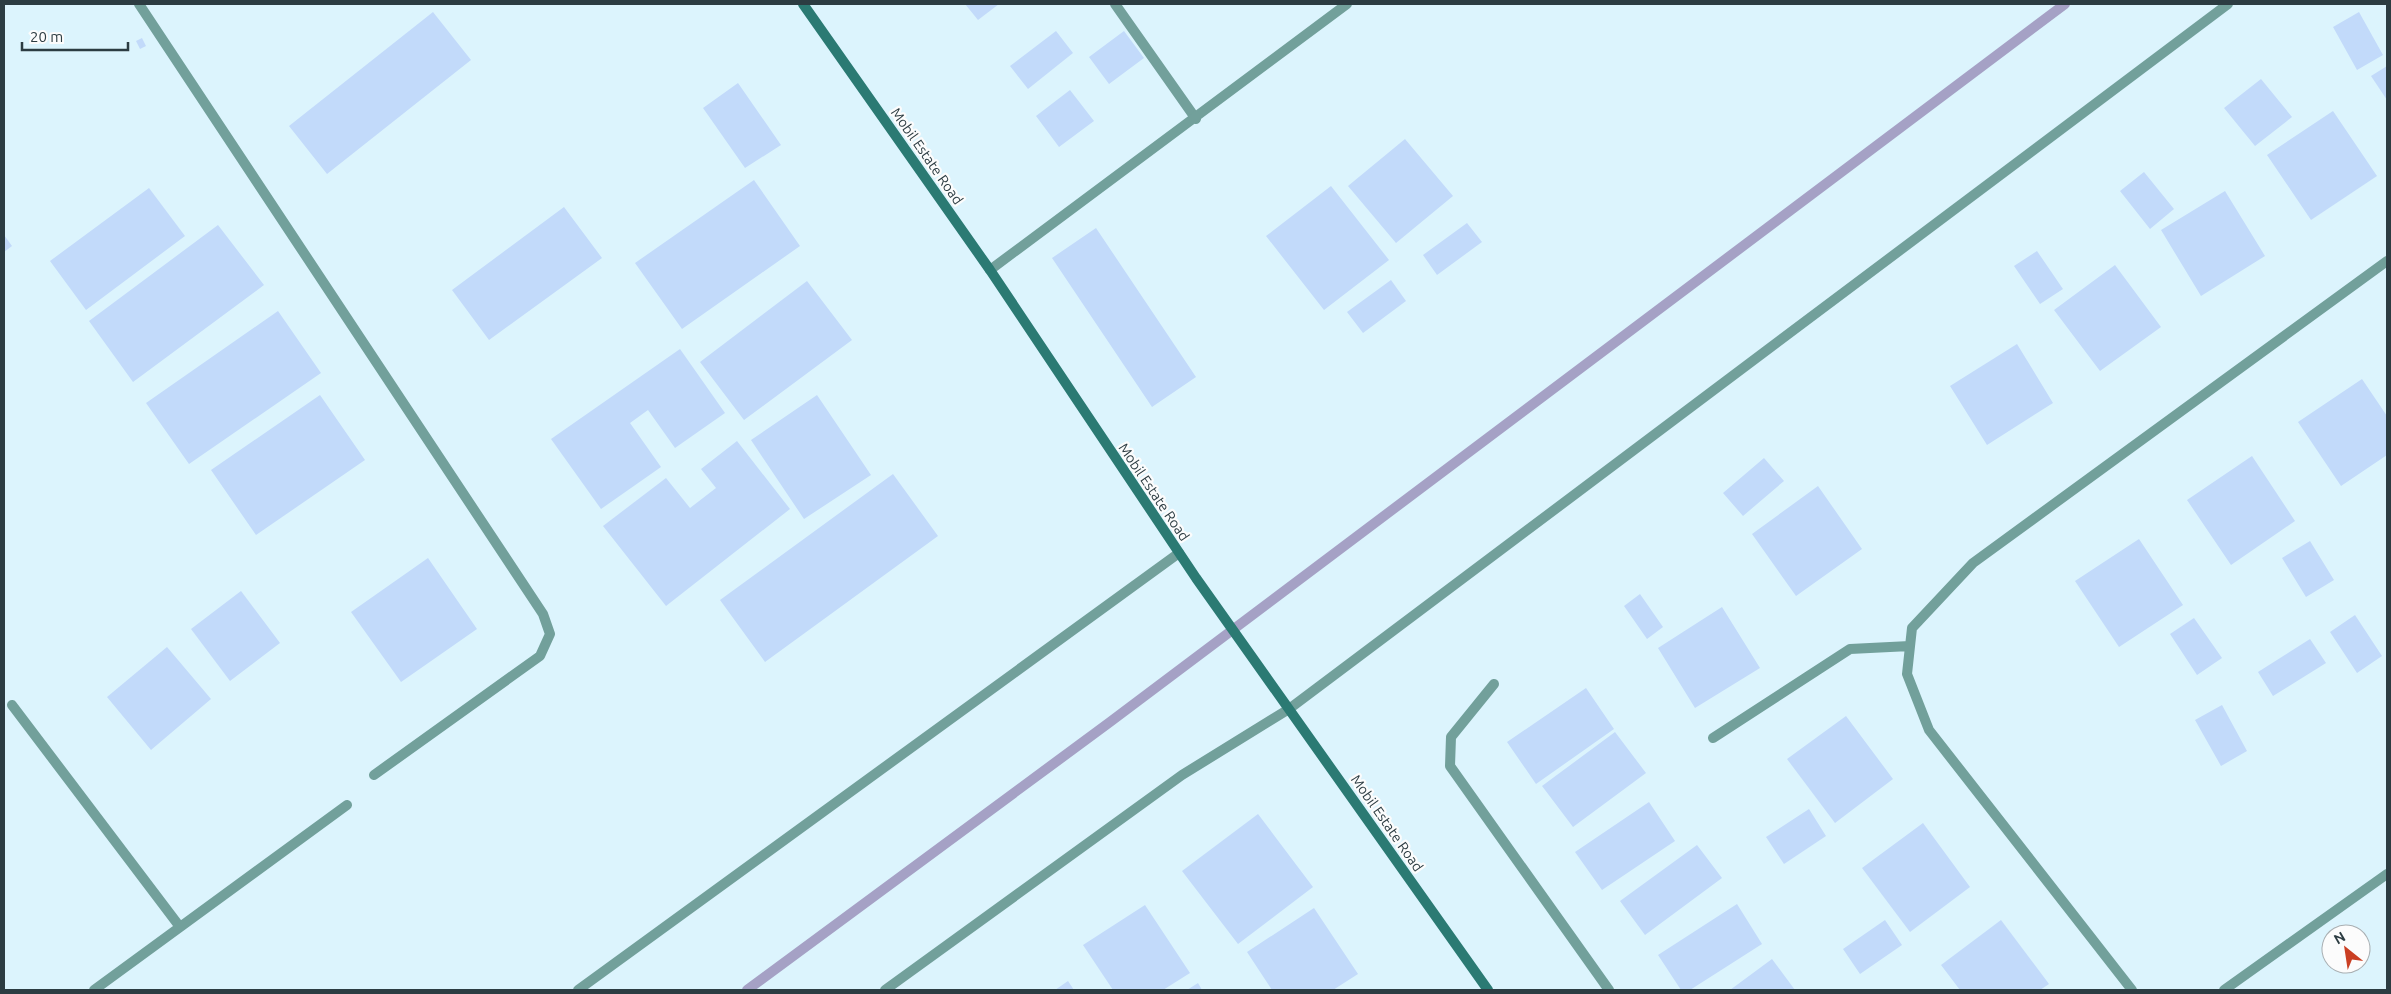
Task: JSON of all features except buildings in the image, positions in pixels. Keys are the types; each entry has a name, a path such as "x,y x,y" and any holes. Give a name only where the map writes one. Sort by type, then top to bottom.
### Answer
{"main road":[{"name":"Mobil Estate Road","path":"804,4 990,270 1196,578 1251,653 1488,990"}],"street":[{"path":"139,4 543,614 550,634 540,656 374,775"},
{"path":"1115,4 1196,119"},
{"path":"990,270 1196,119 1347,4"},
{"path":"885,990 1182,775 1289,709 2228,4"},
{"path":"2132,990 1929,730 1907,674 1912,628 1973,562 2387,260"},
{"path":"578,990 1179,553"},
{"path":"1713,738 1850,649 1910,646"},
{"path":"1494,684 1451,737 1450,766 1609,990"},
{"path":"12,705 180,928"},
{"path":"94,990 347,805"},
{"path":"2224,990 2387,874"}],"waterway":[{"path":"747,990 1110,722 2065,4"}]}
